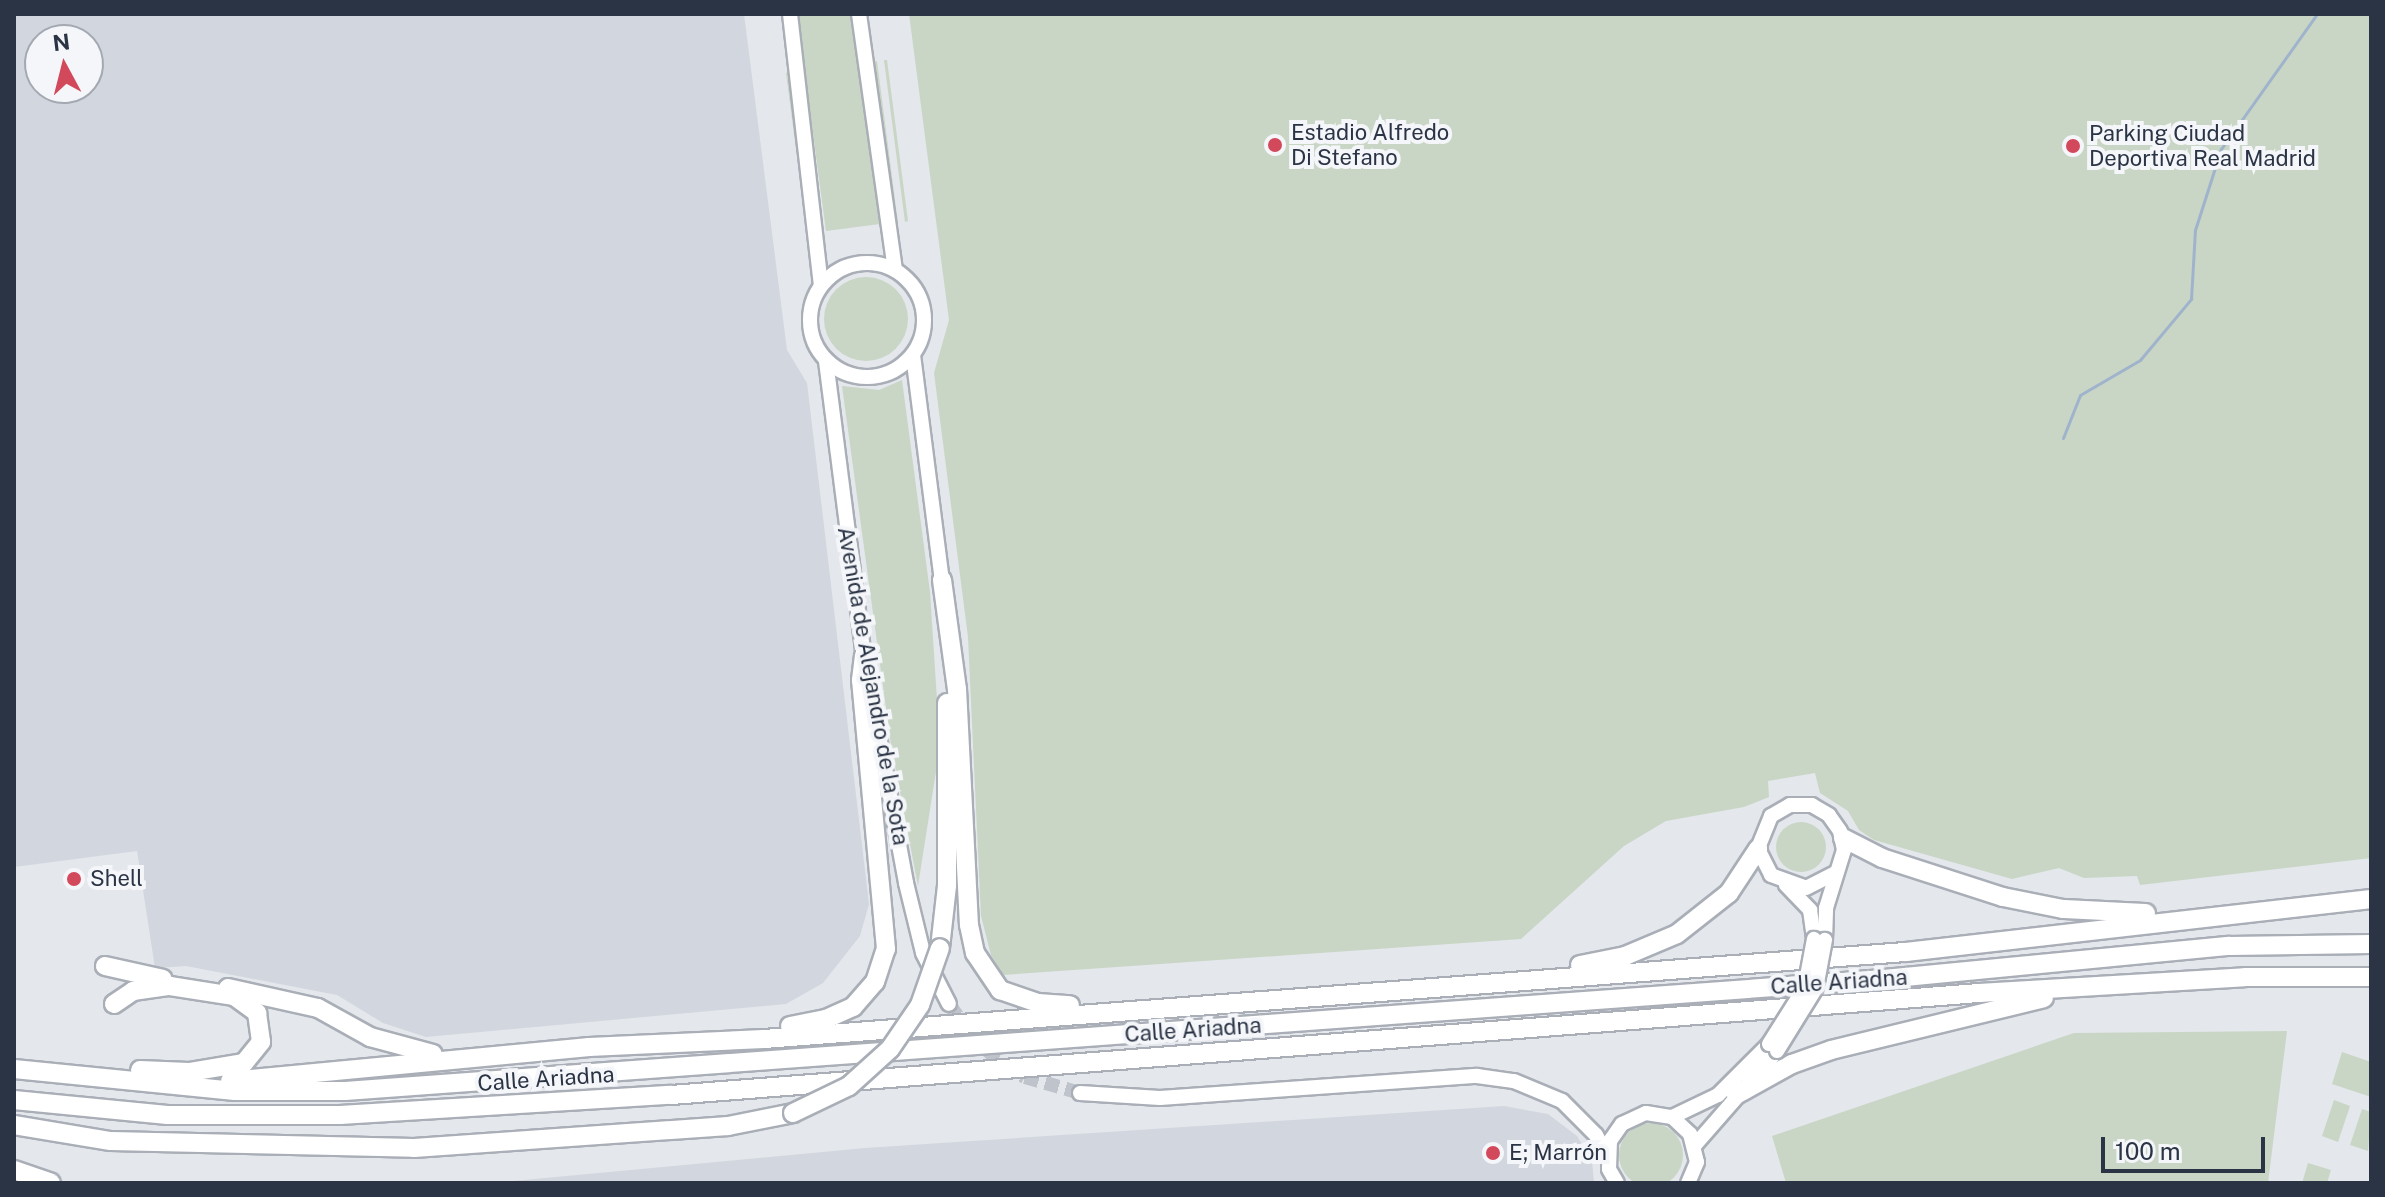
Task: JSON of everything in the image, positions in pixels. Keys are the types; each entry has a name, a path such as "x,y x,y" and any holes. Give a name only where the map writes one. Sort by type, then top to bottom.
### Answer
{"highway":[{"path":"14,1125 111,1141 414,1148 728,1126 793,1113 849,1086 890,1049 920,1005 940,948 948,820 942,580"},
{"path":"942,580 959,722 969,925 975,953 988,975 1000,990 1015,997 1057,1005 1228,1002"},
{"path":"648,1043 826,1019 853,1007 875,982 887,932 861,680 864,656"},
{"path":"1843,838 1896,863 2003,897 2063,909 2208,915"},
{"path":"1514,979 1625,956 1677,934 1729,893 1758,849"},
{"path":"184,1085 648,1043 764,1039 1514,979 1906,952 2208,915 2371,899"},
{"name":"Calle Ariadna","path":"14,1069 269,1093 574,1078 1884,979 2229,946 2371,944"},
{"path":"105,966 270,994 318,1008 405,1051 480,1056"},
{"name":"Calle Ariadna","path":"14,1100 167,1115 340,1115 701,1093 2111,984 2371,977"},
{"path":"1736,1095 1792,1064 1831,1050 2111,984"},
{"path":"14,1063 214,1070 250,1059 261,1042 257,1013 222,993 153,986 126,994 114,1004"},
{"path":"14,1170 51,1183"},
{"path":"14,1180 19,1183"}],"street":[{"path":"790,14 821,285 809,324 826,361 844,373 876,377 897,369 913,355 924,327 923,307 911,283 895,270 856,264 821,285"},
{"path":"859,14 895,270"},
{"path":"913,355 942,580"},
{"name":"Avenida de Alejandro de la Sota","path":"826,361 864,656 914,924 949,1004"},
{"path":"1705,1183 1691,1177 1695,1145 1773,1048 1816,988 1819,939 1843,838 1829,815 1801,803 1771,816 1758,849 1771,875 1786,884 1810,910 1819,939"},
{"path":"1786,884 1806,888 1836,873"},
{"path":"1608,1158 1614,1133 1633,1117 1646,1113 1672,1117 1718,1095 1773,1048"},
{"path":"1080,1093 1160,1098 1477,1076 1514,1081 1554,1097 1588,1126 1608,1158 1617,1183"},
{"path":"1672,1117 1695,1145"}],"shaded area":[{"path":"14,14 744,14 787,350 807,383 869,904 860,936 823,983 786,1004 426,1037 383,1023 337,995 186,966 155,968 137,851 14,867"},
{"path":"1504,1106 1548,1114 1577,1136 1592,1161 1594,1183 491,1183 865,1148"}],"green space":[{"path":"797,14 852,14 880,224 826,231"},
{"path":"909,14 2371,14 2371,858 2140,885 2137,876 2084,878 2059,868 2012,879 1874,840 1859,830 1848,811 1820,793 1815,773 1768,781 1769,797 1744,807 1666,821 1624,846 1521,939 1003,975 991,955 981,916 968,637 934,373 949,320"},
{"path":"884,60 887,60 908,221 905,222"},
{"path":"877,61 898,223 892,223 872,62"},
{"path":"791,72 813,233 807,234 786,73"},
{"path":"866,277 889,284 901,296 908,319 901,342 889,354 866,361 843,354 831,342 824,319 831,296 843,284"},
{"path":"902,380 930,592 940,746 918,886 891,745 842,386 879,390"},
{"path":"1801,822 1819,829 1826,847 1819,865 1801,872 1783,865 1776,847 1783,829"},
{"path":"2287,1031 2268,1183 1786,1183 1772,1136 2074,1033"},
{"path":"2342,1052 2371,1062 2371,1097 2332,1084"},
{"path":"2334,1100 2350,1106 2338,1142 2322,1136"},
{"path":"2362,1109 2371,1112 2368,1151 2350,1145"},
{"path":"1651,1123 1669,1129 1677,1137 1683,1155 1677,1173 1669,1181 1651,1187 1633,1181 1625,1173 1619,1155 1625,1137 1633,1129"},
{"path":"2308,1163 2331,1170 2327,1183 2302,1183"}],"waterway":[{"path":"2063,438 2080,395 2140,360 2191,299 2195,230 2221,149 2317,14"}],"tunnel":[{"path":"949,1004 971,1036 1004,1065 1025,1077 1080,1093"}],"place":[{"name":"Estadio Alfredo Di Stefano","path":"1275,145"},
{"name":"Parking Ciudad Deportiva Real Madrid","path":"2073,146"},
{"name":"Shell","path":"74,879"},
{"name":"E; Marrón","path":"1493,1153"}]}
